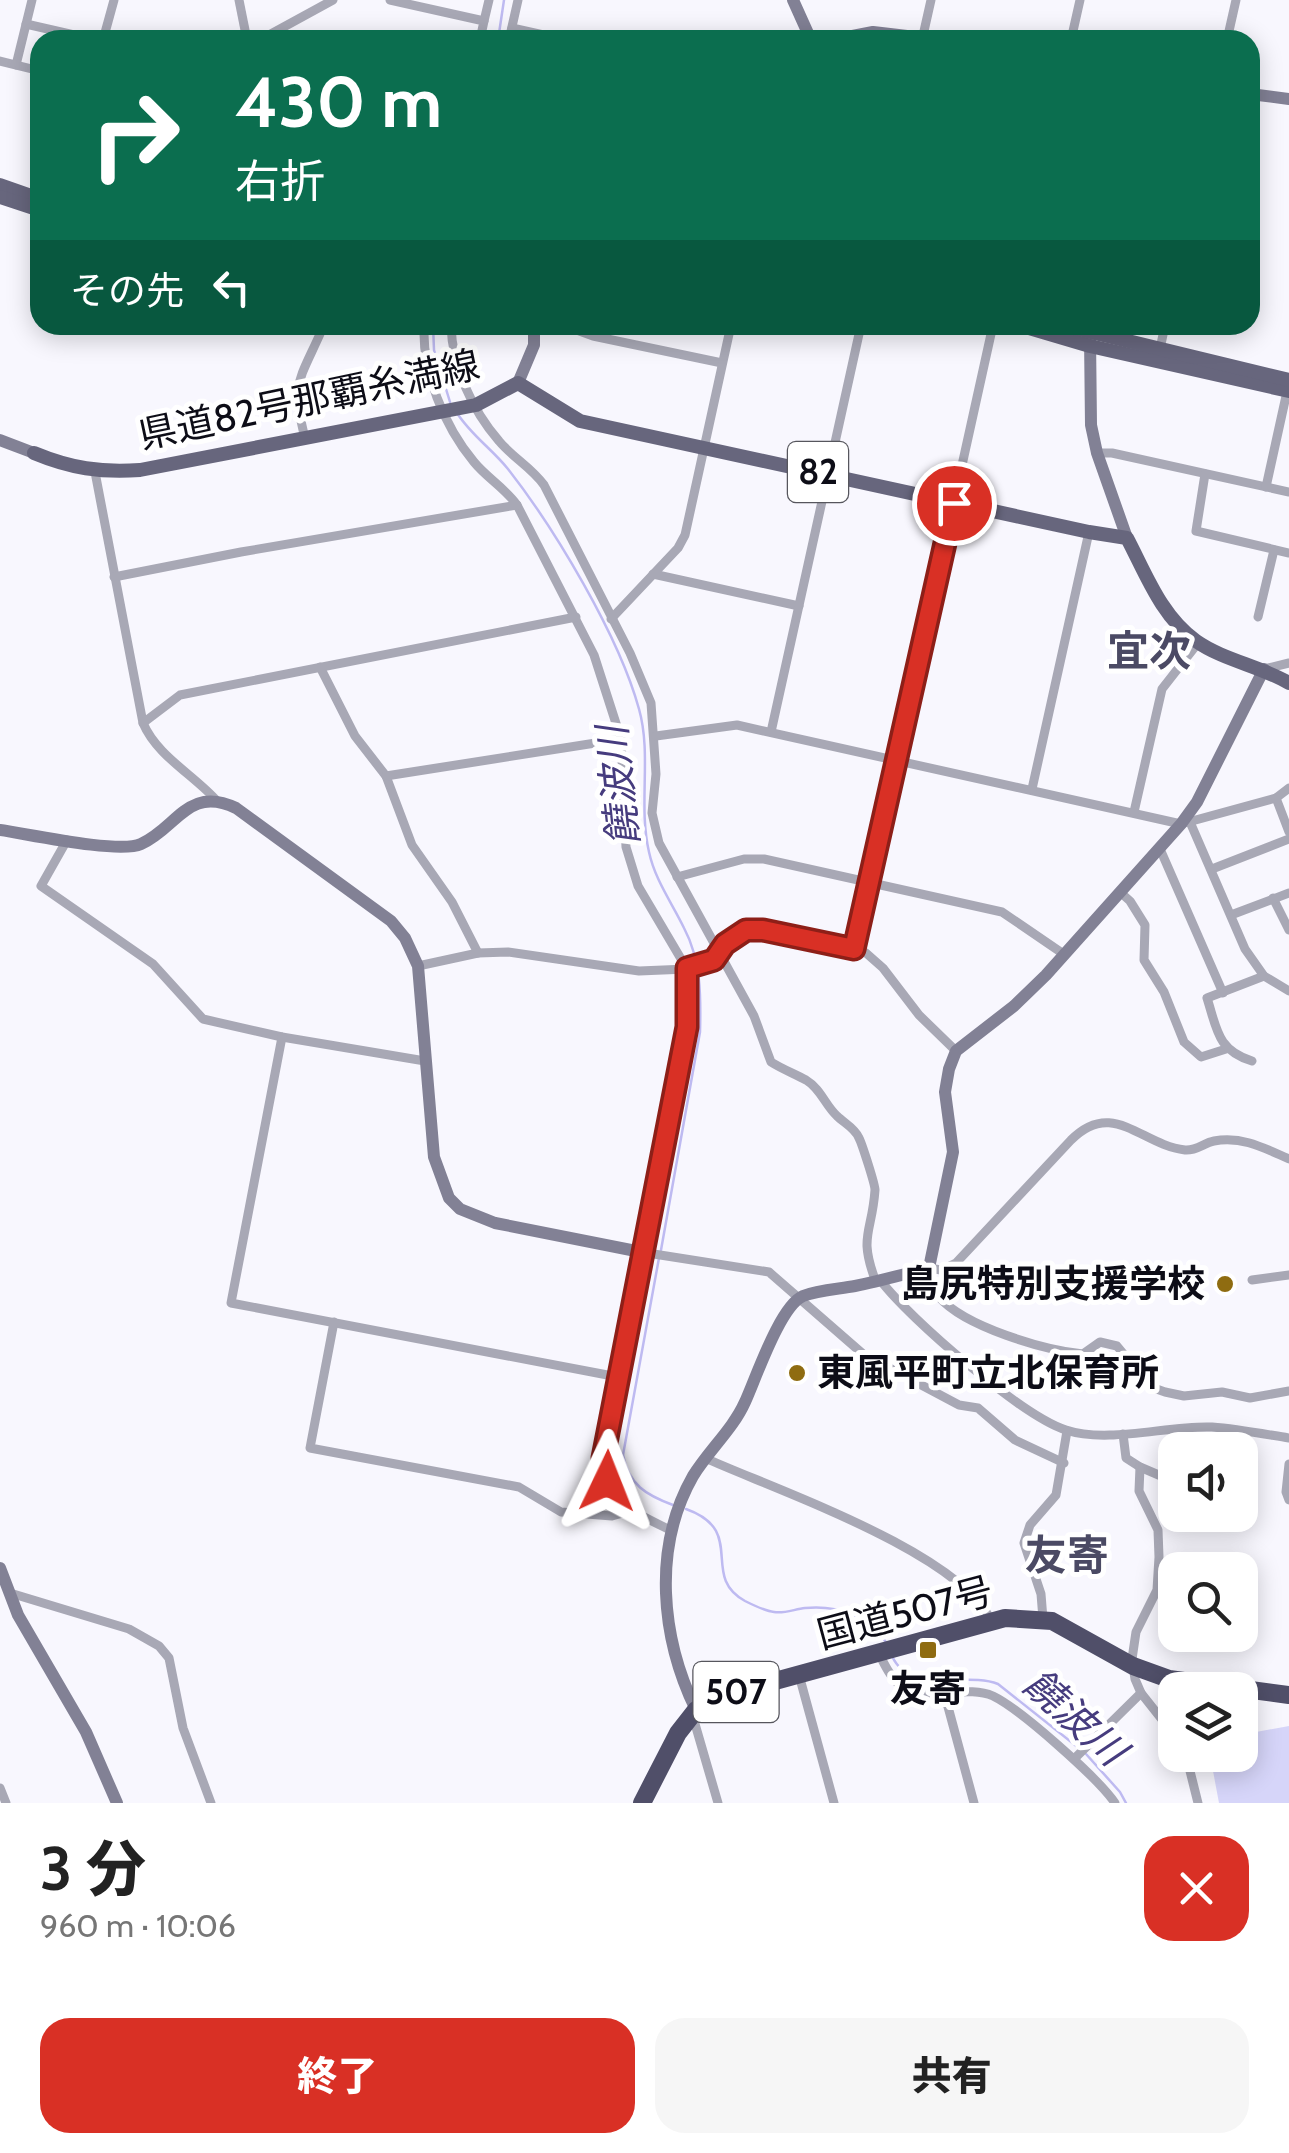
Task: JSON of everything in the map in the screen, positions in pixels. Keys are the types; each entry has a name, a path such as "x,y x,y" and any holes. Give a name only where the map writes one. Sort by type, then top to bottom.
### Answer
{"highway":[{"name":"国道507号","path":"694,1712 728,1695 799,1674 991,1620 1016,1617 1042,1619 1085,1636 1133,1666 1191,1684 1289,1695"},
{"name":"507","path":"642,1803 678,1732 694,1712"}],"main road":[{"path":"6,194 30,205"},
{"path":"1090,335 1160,349 1288,387"},
{"path":"1090,335 1288,387"},
{"name":"県道82号那覇糸満線","path":"34,454 95,472 140,470 471,406 518,384 580,420 1127,538"},
{"path":"1127,538 1169,617 1198,643 1264,668 1289,683"}],"street":[{"path":"16,65 32,0"},
{"path":"103,30 113,0"},
{"path":"238,0 246,30"},
{"path":"279,30 333,0"},
{"path":"390,0 484,21"},
{"path":"482,30 489,0"},
{"path":"518,0 512,28 521,30"},
{"path":"793,0 806,30"},
{"path":"924,30 931,0"},
{"path":"1073,30 1080,0"},
{"path":"1229,30 1236,0"},
{"path":"26,24 54,30"},
{"path":"0,62 30,68"},
{"path":"1260,95 1289,99"},
{"path":"305,438 296,388 320,335"},
{"path":"425,335 426,360 471,459 506,489 518,506 594,655 621,739 626,847 638,886 690,968 687,1027 603,1458 607,1481 630,1511"},
{"path":"452,335 455,358 471,406 498,441 532,468 544,485 652,703 656,736 652,813 659,844 717,956 754,1016 771,1062 806,1080 860,1138 875,1189 865,1237 866,1257 878,1281 916,1319 988,1378 1022,1404 1067,1430 1124,1434 1210,1427 1289,1438"},
{"path":"518,384 531,355 533,335"},
{"path":"594,335 722,363"},
{"path":"611,619 685,535 728,335"},
{"path":"771,732 859,335"},
{"path":"854,949 992,335"},
{"path":"1090,335 1091,425 1127,538"},
{"path":"1160,349 1164,335"},
{"path":"1266,487 1288,387"},
{"path":"1278,426 1289,429"},
{"path":"0,440 34,454"},
{"path":"1097,453 1289,492"},
{"path":"95,472 143,724 158,748 197,779 217,801 236,808 391,921 405,938 418,966 434,1157 449,1198 460,1209 495,1223 769,1272 862,1354 959,1405 978,1408 1014,1440 1064,1462"},
{"path":"1206,474 1196,531 1289,553"},
{"path":"114,578 240,552 518,506"},
{"path":"1032,789 1088,532"},
{"path":"1258,618 1274,550"},
{"path":"653,574 798,606"},
{"path":"143,724 180,695 576,617"},
{"path":"1134,812 1162,688 1198,643"},
{"path":"1289,663 1264,668 1186,823 1014,1006 956,1051 945,1092 953,1152 929,1268 937,1295 982,1326 1058,1351 1083,1354 1100,1342 1117,1346 1151,1386 1165,1392 1184,1396 1222,1392 1250,1398 1289,1391"},
{"path":"320,667 355,736 386,776 412,845 452,902 478,954"},
{"path":"656,736 737,724 1186,823 1276,798 1289,788"},
{"path":"386,776 621,739"},
{"path":"1212,869 1289,836 1276,798"},
{"path":"0,830 116,847 138,846 190,806 217,801"},
{"path":"1186,823 1212,869 1245,949 1264,976 1289,990"},
{"path":"67,840 41,886 154,964 204,1019 425,1061"},
{"path":"1160,849 1224,993"},
{"path":"677,877 755,859 1002,912 1065,954"},
{"path":"1121,893 1144,924 1144,960 1164,992 1184,1042 1201,1058 1226,1049"},
{"path":"1232,915 1289,893"},
{"path":"1274,898 1289,930"},
{"path":"418,966 508,952 640,971 690,968 717,956 725,944 746,930 763,930 854,949 874,958 918,1014 956,1051"},
{"path":"1252,1061 1226,1049 1206,998 1264,976"},
{"path":"282,1036 232,1302 618,1377"},
{"path":"718,1803 679,1671 665,1563 672,1524 682,1498 704,1458 740,1414 772,1340 800,1296 956,1264 1084,1127 1094,1123 1129,1125 1164,1145 1186,1150 1211,1141 1248,1140 1289,1160"},
{"path":"1252,1280 1289,1275"},
{"path":"334,1322 310,1448 519,1487 561,1512 612,1516 630,1511 672,1524"},
{"path":"1042,1619 1041,1594 1024,1543 1030,1525 1056,1495 1067,1430"},
{"path":"1124,1434 1126,1458 1158,1475"},
{"path":"704,1458 831,1510 938,1568 977,1602 991,1620"},
{"path":"1289,1464 1289,1500"},
{"path":"1140,1467 1139,1491 1158,1530 1159,1557 1157,1590 1136,1632 1133,1666 1141,1693 1158,1714"},
{"path":"0,1568 38,1652 86,1732 116,1803"},
{"path":"10,1593 129,1628 159,1646 169,1658 182,1728 211,1803"},
{"path":"886,1650 901,1686 910,1690 990,1694 1076,1758 1116,1803"},
{"path":"799,1674 834,1803"},
{"path":"944,1692 974,1803"},
{"path":"1076,1758 1141,1693"},
{"path":"1190,1772 1198,1803"},
{"path":"0,1788 6,1803"}],"shaded area":[{"path":"1289,1726 1289,1803 1219,1803 1213,1772 1258,1772 1258,1732"}],"waterway":[{"name":"饒波川","path":"500,30 504,0"},
{"name":"饒波川","path":"433,335 434,350 450,402"},
{"name":"饒波川","path":"457,413 508,469 565,552 617,649 639,709 649,852 690,940 700,992 700,1032 661,1250"},
{"name":"饒波川","path":"659,1258 623,1455 640,1488 673,1505"},
{"name":"饒波川","path":"686,1509 715,1529 725,1579 745,1601 778,1612 817,1607 841,1610 872,1626 887,1644"},
{"name":"饒波川","path":"892,1656 900,1668 925,1679 998,1684 1080,1749"},
{"name":"饒波川","path":"1086,1754 1126,1803"}],"place":[{"name":"島尻特別支援学校","path":"1225,1284"},
{"name":"東風平町立北保育所","path":"797,1373"},
{"name":"友寄","path":"928,1650"}],"district":[{"name":"宜次","path":"1149,651"},
{"name":"友寄","path":"1067,1555"}],"route":[{"path":"607,1481 603,1458 687,1027 687,968 714,960 725,944 746,930 854,949 954,503"}]}
